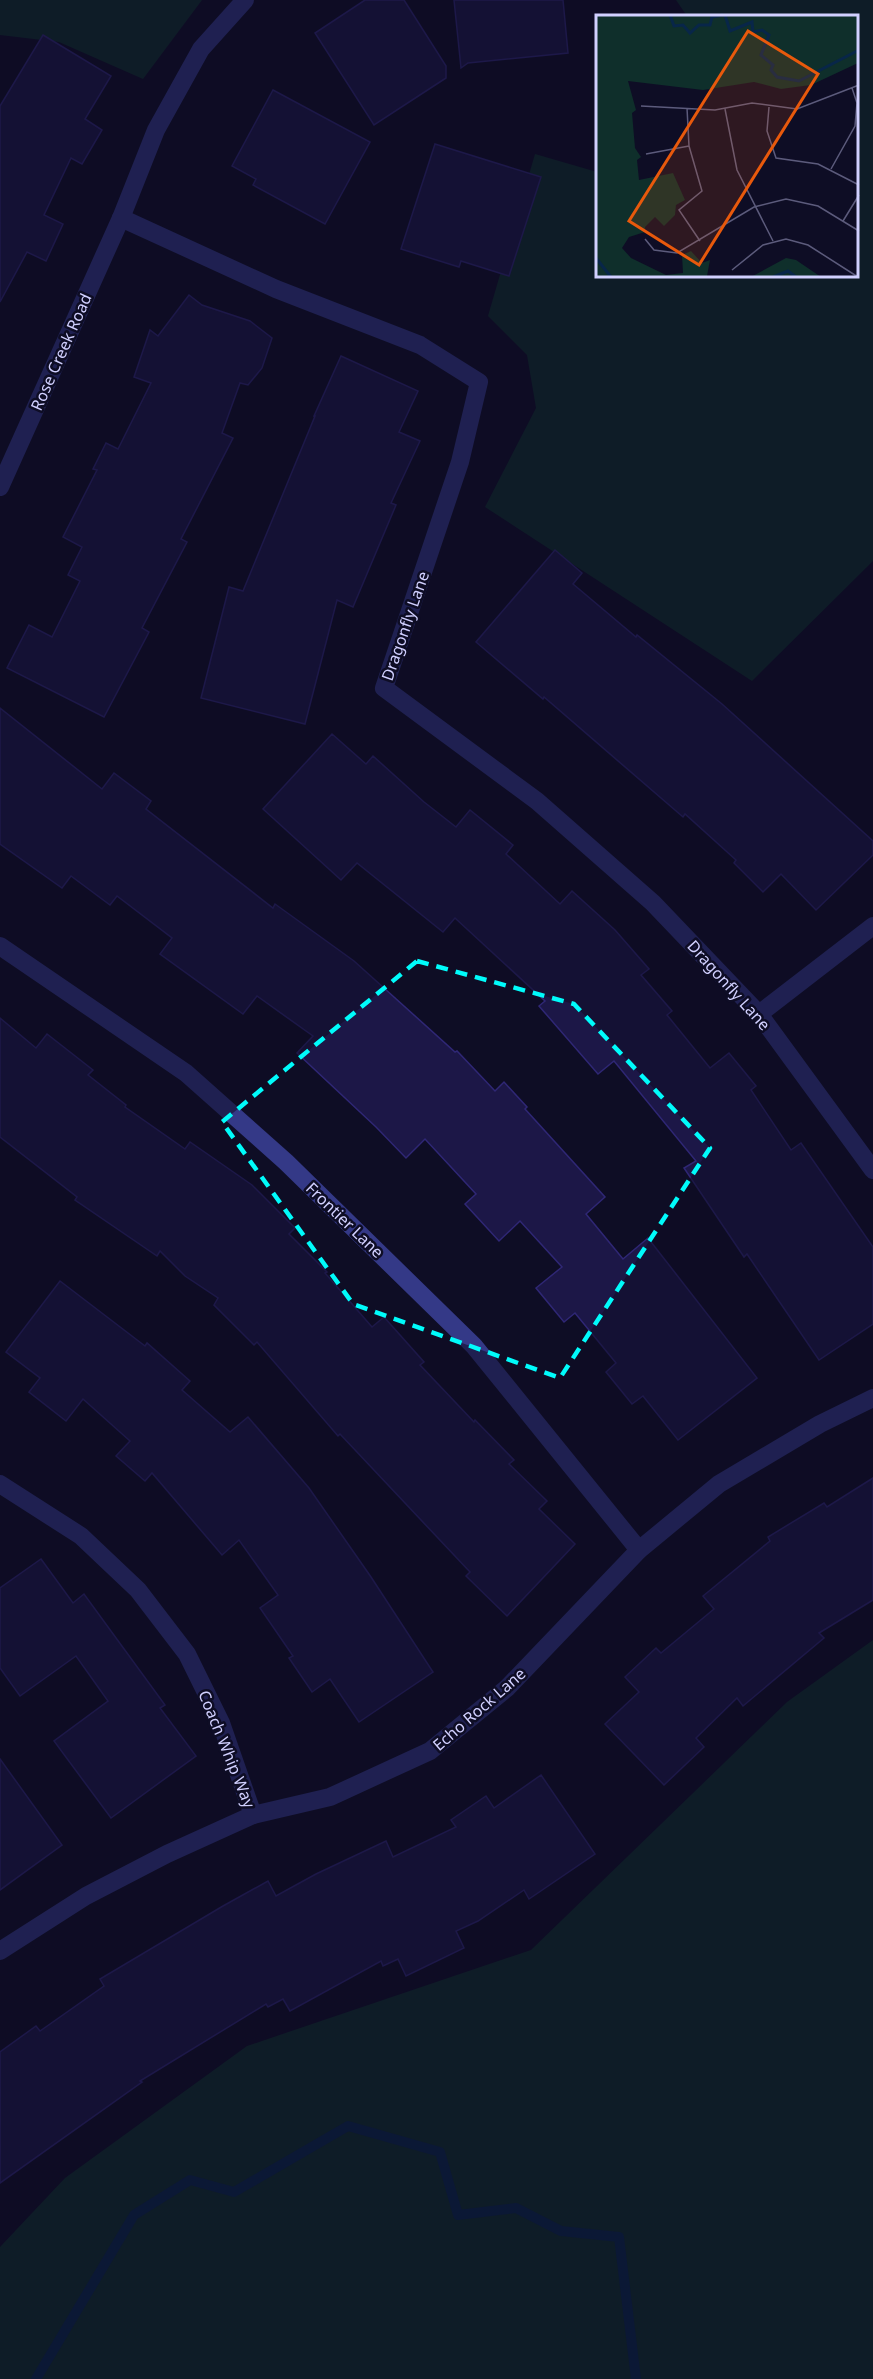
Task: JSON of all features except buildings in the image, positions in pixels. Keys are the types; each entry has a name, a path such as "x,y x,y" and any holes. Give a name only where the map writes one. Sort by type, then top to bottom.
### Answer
{"street":[{"name":"Rose Creek Road","path":"0,487 121,218 156,130 201,49 245,0"},
{"name":"Dragonfly Lane","path":"121,218 276,289 420,345 479,382 460,462 384,688 537,801 653,903 759,1014 873,1170"},
{"path":"759,1014 873,927"},
{"name":"Frontier Lane","path":"0,946 186,1073 285,1162 474,1346 639,1550"},
{"name":"Echo Rock Lane","path":"0,1951 86,1896 167,1854 253,1815 330,1797 430,1751 507,1688 639,1550 719,1484 820,1424 873,1398"},
{"name":"Coach Whip Way","path":"0,1484 81,1536 138,1590 187,1654 221,1723 253,1815"}],"highlighted area":[{"path":"417,961 574,1004 710,1148 560,1378 353,1304 222,1122"}],"green space":[{"path":"0,0 202,0 143,79 59,42 0,35"},
{"path":"676,0 873,0 873,561 752,681 485,507 536,408 527,355 488,316 535,154 596,172 596,278 858,278 858,15 686,15"},
{"path":"873,1640 873,2379 0,2379 0,2247 65,2178 247,2046 531,1950 787,1702"}],"waterway":[{"path":"36,2379 134,2215 190,2180 234,2192 348,2126 440,2152 458,2215 516,2208 561,2231 619,2237 636,2379"}]}
